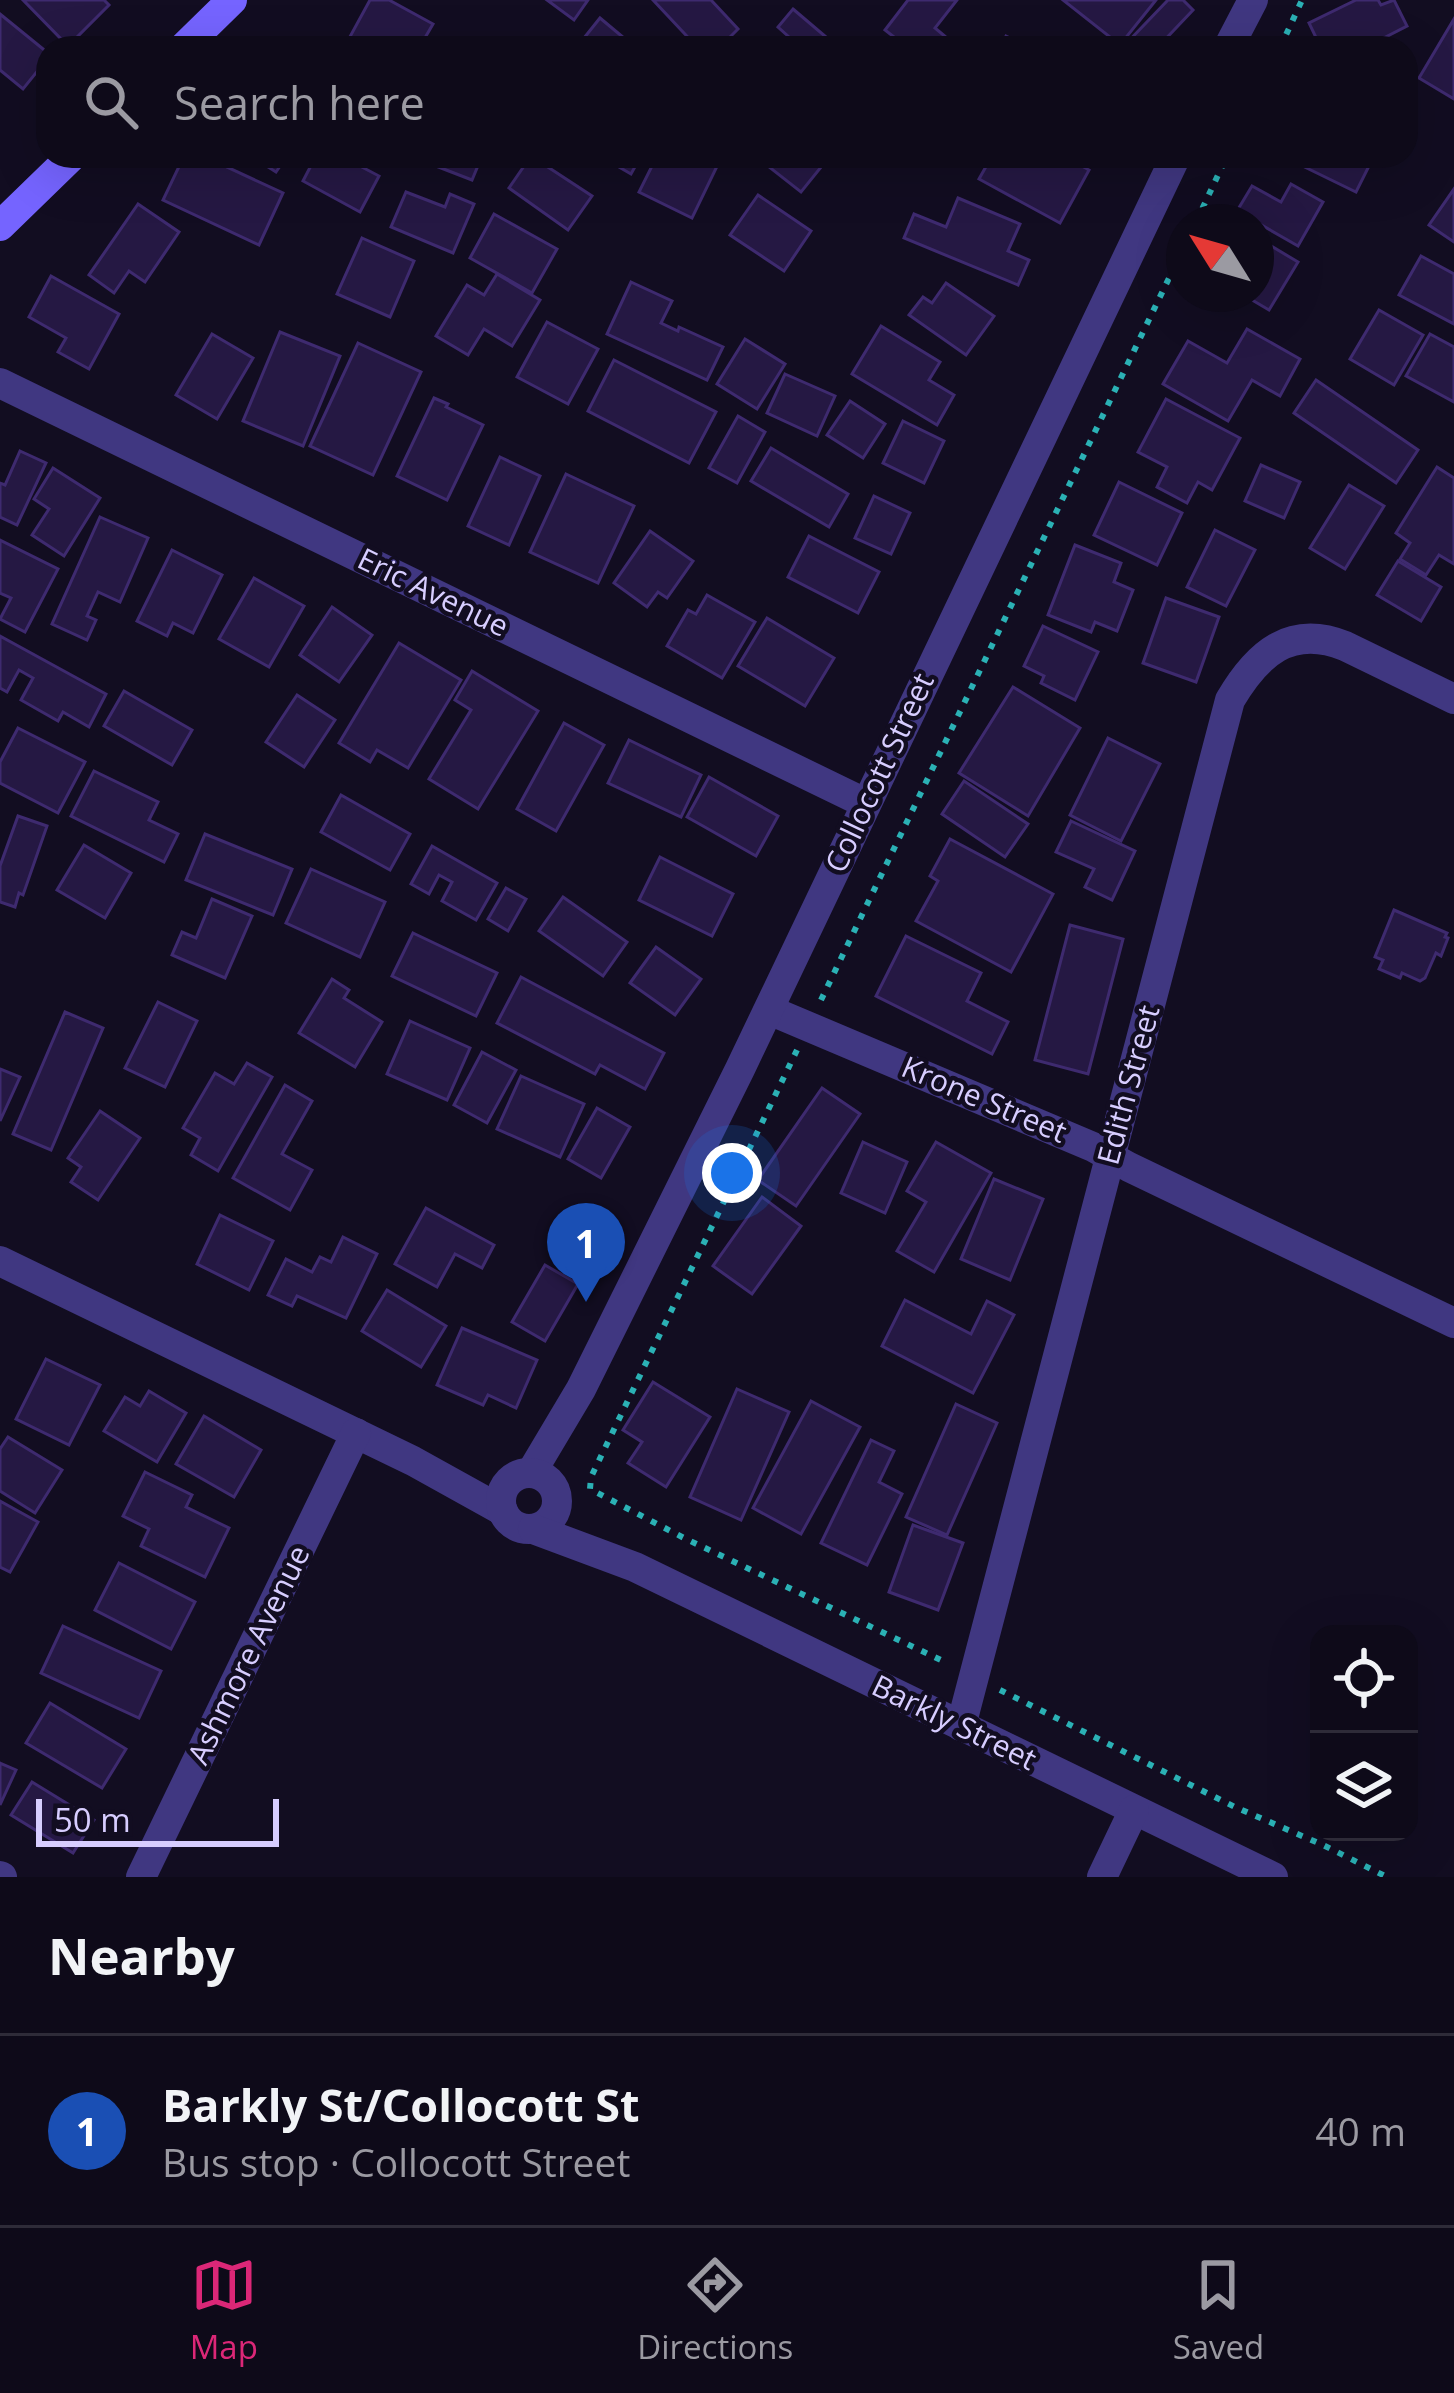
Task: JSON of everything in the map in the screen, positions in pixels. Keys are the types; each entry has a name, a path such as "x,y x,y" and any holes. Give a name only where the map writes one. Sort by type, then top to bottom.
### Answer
{"main road":[{"path":"195,36 232,0"},
{"path":"0,226 60,168"}],"street":[{"path":"1234,36 1253,0"},
{"name":"Collocott Street","path":"530,1491 769,1010 1170,168"},
{"name":"Eric Avenue","path":"0,383 866,803"},
{"name":"Edith Street","path":"961,1726 1230,700 1261,658 1282,643 1304,639 1327,639 1454,699"},
{"name":"Krone Street","path":"769,1010 1093,1147 1454,1323"},
{"name":"Barkly Street","path":"0,1261 413,1461 530,1491 635,1567"},
{"name":"Ashmore Avenue","path":"141,1877 356,1433"},
{"name":"Barkly Street","path":"530,1491 548,1521 533,1528 635,1567 1273,1877"},
{"path":"1102,1877 1134,1810"}],"path":[{"path":"1286,36 1302,0"},
{"path":"1204,204 1221,168"},
{"path":"1166,284 591,1477 590,1489 1387,1877"}],"building":[{"path":"23,0 104,0 109,5 78,36 58,36"},
{"path":"370,0 389,0 433,24 426,36 350,36"},
{"path":"547,0 588,0 574,20"},
{"path":"653,0 711,0 738,29 731,36 687,36"},
{"path":"908,0 957,0 935,28 945,36 893,36 885,30"},
{"path":"1063,0 1156,0 1127,36 1109,36"},
{"path":"1168,0 1183,0 1193,10 1168,36 1134,36"},
{"path":"1356,0 1378,0 1381,5 1394,0 1407,26 1387,36 1315,36 1309,23"},
{"path":"793,9 825,36 788,36 778,27"},
{"path":"0,14 36,43 36,73 23,89 0,70"},
{"path":"600,18 622,36 586,36"},
{"path":"1454,19 1454,99 1419,78"},
{"path":"178,168 229,168 283,193 259,245 163,200"},
{"path":"310,168 364,168 379,176 360,212 303,181"},
{"path":"441,168 477,168 472,180"},
{"path":"523,168 549,168 592,196 568,230 509,188"},
{"path":"651,168 716,168 692,218 639,192"},
{"path":"770,168 820,168 801,192"},
{"path":"985,168 1089,170 1060,223 979,179"},
{"path":"1307,168 1368,168 1356,192"},
{"path":"1291,184 1323,202 1298,246 1274,232 1274,204 1241,204 1252,186 1281,202"},
{"path":"1454,189 1454,242 1429,225"},
{"path":"406,192 445,207 450,194 474,204 453,253 391,227"},
{"path":"758,195 811,231 784,271 730,235"},
{"path":"958,198 1020,224 1008,251 1029,260 1018,285 904,238 914,214 946,227"},
{"path":"138,204 179,232 145,282 129,271 114,293 89,275"},
{"path":"494,214 557,249 532,293 470,258"},
{"path":"362,238 414,261 390,317 337,294"},
{"path":"1274,248 1298,262 1274,302"},
{"path":"1421,256 1454,274 1454,324 1399,295"},
{"path":"497,274 540,300 512,346 484,329 468,355 436,336 467,285 484,295"},
{"path":"51,276 119,314 89,369 58,352 66,338 29,317"},
{"path":"631,282 672,301 661,323 723,347 707,380 607,334"},
{"path":"946,283 994,316 966,355 909,315 923,297 932,303"},
{"path":"1379,310 1423,335 1394,385 1350,359"},
{"path":"547,322 598,349 568,404 517,377"},
{"path":"881,326 940,362 929,380 954,395 937,425 852,374"},
{"path":"1247,329 1300,359 1280,396 1252,380 1228,421 1163,384 1188,341 1227,363"},
{"path":"280,332 340,356 303,446 243,421"},
{"path":"212,334 253,358 217,419 176,395"},
{"path":"1430,334 1454,347 1454,402 1406,376"},
{"path":"745,339 785,364 757,409 717,384"},
{"path":"358,343 421,372 373,475 310,446"},
{"path":"614,360 716,412 689,463 588,411"},
{"path":"785,374 835,396 817,436 767,413"},
{"path":"1316,380 1418,450 1396,483 1294,413"},
{"path":"434,398 483,425 447,500 397,476"},
{"path":"1166,399 1240,438 1212,490 1198,482 1187,503 1157,487 1167,467 1138,452"},
{"path":"850,401 885,424 863,458 827,435"},
{"path":"738,416 765,432 737,483 709,468"},
{"path":"903,421 944,441 924,483 883,463"},
{"path":"771,448 848,494 829,527 751,481"},
{"path":"20,451 46,463 17,525 0,517 0,483 5,485"},
{"path":"500,457 540,476 509,545 468,526"},
{"path":"1261,465 1300,482 1284,518 1245,501"},
{"path":"1437,467 1454,478 1454,564 1439,555 1426,575 1400,559 1410,543 1396,533"},
{"path":"53,468 100,498 64,556 32,535 49,509 34,499"},
{"path":"566,474 634,506 598,583 530,552"},
{"path":"1119,482 1182,513 1157,565 1094,535"},
{"path":"1349,485 1384,506 1345,569 1310,548"},
{"path":"874,496 910,513 891,554 855,538"},
{"path":"100,517 148,538 120,602 98,592 87,616 96,620 87,640 52,624"},
{"path":"1215,530 1255,550 1226,606 1187,587"},
{"path":"650,531 693,561 667,598 658,592 647,607 614,583"},
{"path":"809,536 879,572 858,613 788,577"},
{"path":"0,540 58,569 25,632 0,619 11,598 0,593"},
{"path":"1075,545 1121,563 1114,582 1133,590 1117,631 1095,622 1091,632 1048,615"},
{"path":"172,550 222,575 193,633 173,623 167,636 137,621"},
{"path":"1398,561 1441,587 1421,621 1377,595"},
{"path":"254,578 304,606 269,667 219,639"},
{"path":"707,595 755,622 722,678 667,646 688,610 696,614"},
{"path":"1166,598 1219,617 1196,682 1143,663"},
{"path":"332,607 372,635 339,682 300,655"},
{"path":"767,618 834,658 805,706 738,666"},
{"path":"1043,626 1098,652 1075,700 1041,683 1044,676 1024,666"},
{"path":"0,636 106,694 89,727 63,712 58,721 21,700 33,678 19,670 7,692 0,688"},
{"path":"399,643 461,680 408,768 377,750 370,762 339,743"},
{"path":"472,671 538,711 478,809 429,779 471,710 455,700"},
{"path":"1013,687 1080,728 1028,816 959,773"},
{"path":"124,691 192,730 172,765 104,726"},
{"path":"297,695 335,720 304,767 266,742"},
{"path":"564,723 604,745 556,831 517,809"},
{"path":"18,728 85,762 58,813 0,783 0,762"},
{"path":"1108,738 1160,764 1121,841 1070,815"},
{"path":"629,740 701,775 681,817 608,783"},
{"path":"94,771 158,802 149,820 178,834 164,862 71,816"},
{"path":"709,777 778,816 756,856 687,817"},
{"path":"964,781 1028,824 1005,857 942,814"},
{"path":"341,795 410,834 390,870 321,832"},
{"path":"18,816 47,826 15,907 0,902 0,866"},
{"path":"1071,821 1135,851 1112,900 1085,887 1094,869 1056,852"},
{"path":"205,834 292,869 273,915 186,880"},
{"path":"950,839 1053,894 1011,972 916,921 938,881 930,876"},
{"path":"84,845 131,873 105,918 57,890"},
{"path":"432,846 497,883 476,920 442,901 452,882 439,875 429,894 411,884"},
{"path":"660,857 733,894 712,936 639,900"},
{"path":"311,869 385,902 360,957 286,923"},
{"path":"506,888 526,899 508,931 488,919"},
{"path":"563,897 627,942 603,976 539,931"},
{"path":"212,899 252,916 225,978 172,955 182,932 196,938"},
{"path":"1394,910 1447,933 1441,956 1436,953 1420,981 1379,969 1383,960 1375,957"},
{"path":"1070,925 1123,939 1088,1074 1035,1060"},
{"path":"413,933 497,973 476,1016 392,976"},
{"path":"906,936 981,973 967,1001 1008,1022 992,1054 876,996"},
{"path":"656,947 701,979 675,1015 630,983"},
{"path":"521,977 664,1053 645,1089 600,1065 595,1074 497,1023"},
{"path":"332,979 349,990 344,998 382,1022 355,1067 299,1033"},
{"path":"158,1002 197,1021 165,1087 125,1068"},
{"path":"65,1012 103,1028 51,1150 13,1134"},
{"path":"410,1021 470,1048 447,1100 387,1074"},
{"path":"482,1052 516,1070 487,1123 454,1105"},
{"path":"247,1063 272,1077 218,1171 191,1155 200,1138 183,1128 215,1073 234,1084"},
{"path":"0,1069 20,1077 0,1121"},
{"path":"521,1076 584,1104 560,1157 497,1129"},
{"path":"285,1085 312,1101 282,1154 312,1170 290,1210 233,1178"},
{"path":"822,1088 860,1114 796,1206 758,1180"},
{"path":"597,1108 630,1127 601,1178 568,1159"},
{"path":"100,1111 140,1138 98,1200 71,1182 81,1167 68,1158"},
{"path":"863,1142 907,1162 885,1213 841,1193"},
{"path":"936,1142 991,1173 934,1272 897,1251 926,1202 907,1191"},
{"path":"994,1179 1043,1199 1010,1280 961,1259"},
{"path":"762,1197 801,1226 752,1294 713,1266"},
{"path":"426,1208 494,1245 482,1268 455,1254 437,1287 395,1264"},
{"path":"220,1215 273,1241 249,1290 197,1264"},
{"path":"343,1237 377,1254 346,1318 297,1296 292,1306 268,1295 286,1259 312,1272 320,1257 331,1262"},
{"path":"545,1265 578,1284 545,1341 512,1322"},
{"path":"387,1290 446,1326 421,1367 362,1331"},
{"path":"905,1300 971,1334 987,1301 1014,1315 973,1393 882,1346"},
{"path":"462,1328 537,1360 516,1408 488,1395 483,1405 437,1385"},
{"path":"46,1359 100,1385 69,1445 16,1419"},
{"path":"653,1382 710,1417 666,1487 628,1463 642,1442 623,1430"},
{"path":"737,1389 789,1412 741,1520 690,1497"},
{"path":"149,1391 186,1413 157,1462 104,1431 125,1397 140,1406"},
{"path":"811,1401 860,1427 801,1534 753,1508"},
{"path":"956,1404 997,1423 947,1535 906,1517"},
{"path":"204,1416 261,1450 234,1497 176,1464"},
{"path":"8,1437 62,1470 35,1513 0,1491 0,1449"},
{"path":"871,1440 894,1451 879,1482 902,1494 867,1565 821,1543"},
{"path":"145,1472 192,1495 186,1507 229,1528 205,1577 141,1546 149,1529 123,1516"},
{"path":"0,1501 38,1522 10,1572 0,1567"},
{"path":"913,1525 963,1543 938,1610 889,1592"},
{"path":"119,1563 195,1602 171,1649 95,1610"},
{"path":"63,1626 161,1671 139,1718 41,1673"},
{"path":"50,1703 126,1749 102,1788 26,1743"},
{"path":"0,1763 16,1770 0,1805"},
{"path":"32,1782 94,1820 73,1853 11,1815"}],"place":[{"name":"Barkly St/Collocott St","path":"586,1302"}]}
